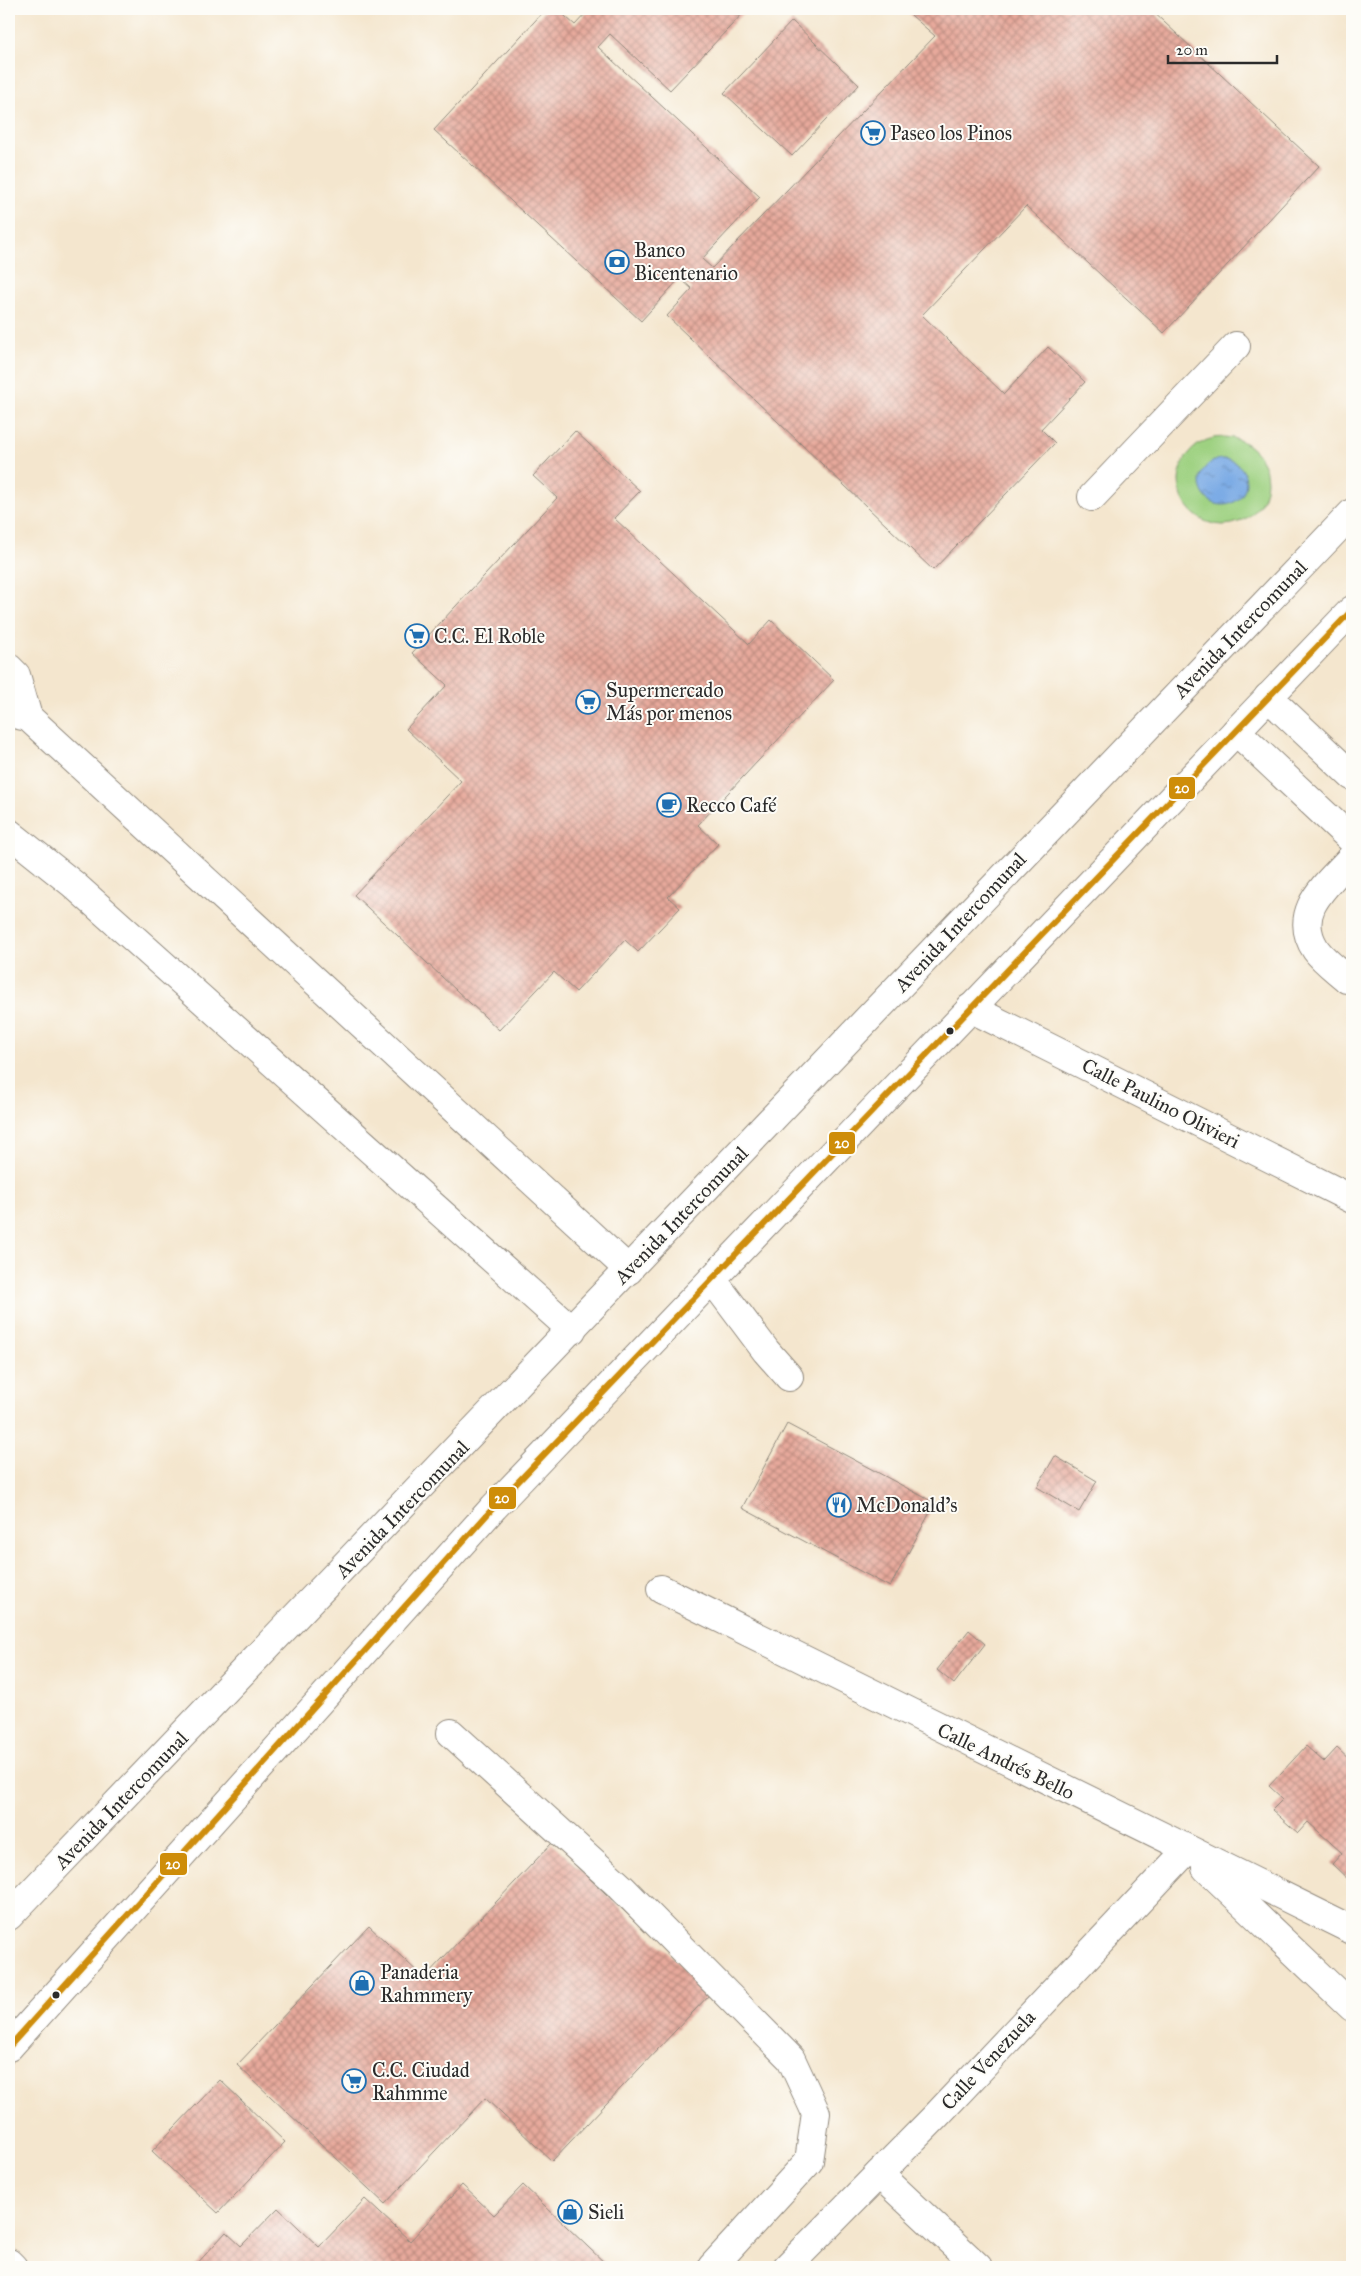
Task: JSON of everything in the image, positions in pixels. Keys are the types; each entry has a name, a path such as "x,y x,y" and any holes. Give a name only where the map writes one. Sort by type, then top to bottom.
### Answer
{"main road":[{"path":"1092,497 1236,346"},
{"name":"Avenida Intercomunal","path":"9,1916 1352,513"},
{"path":"9,2047 494,1507 1352,610"},
{"path":"9,668 16,675 18,715 628,1270"},
{"path":"1268,697 1352,776"},
{"path":"1236,731 1352,840"},
{"path":"9,833 73,884 572,1330"},
{"path":"1347,979 1317,951 1308,934 1306,918 1313,901 1352,856"},
{"name":"Calle Paulino Olivieri","path":"970,1008 1352,1198"},
{"path":"712,1279 766,1351 789,1377"},
{"name":"Calle Andrés Bello","path":"661,1590 1352,1930"},
{"path":"450,1733 622,1888 791,2059 816,2113 809,2162 712,2267"},
{"path":"1187,1850 1352,2007"},
{"name":"Calle Venezuela","path":"787,2267 879,2174 1187,1850"},
{"path":"1283,1942 1282,1933 1288,1916 1297,1910 1310,1910"},
{"path":"879,2174 978,2267"},
{"path":"9,2263 13,2267"}],"green space":[{"path":"1223,437 1240,440 1254,450 1264,464 1267,481 1264,498 1254,512 1240,522 1223,525 1206,522 1192,512 1182,498 1179,481 1182,464 1192,450 1206,440"}],"water":[{"path":"1218,459 1228,459 1242,469 1246,482 1242,495 1236,501 1228,505 1218,505 1204,495 1200,487 1200,477 1210,463"}],"building":[{"path":"546,9 557,9 575,25 587,12 583,9 747,9 670,90 610,34 598,47 760,197 702,259 712,268 935,36 904,9 1150,9 1319,166 1164,333 1026,206 922,315 1004,394 1048,347 1085,382 1041,429 1055,443 933,570 667,316 692,289 680,278 641,321 434,130"},
{"path":"792,21 859,85 792,156 724,93"},
{"path":"575,431 640,491 614,518 749,644 771,620 834,680 698,825 718,844 668,897 680,908 638,952 625,940 576,992 554,972 499,1030 354,895 461,781 406,729 447,685 412,653 557,498 533,476"},
{"name":"McDonald's","path":"787,1424 935,1503 890,1587 742,1508"},
{"path":"1055,1456 1097,1481 1079,1512 1037,1487"},
{"path":"969,1630 985,1644 954,1684 937,1670"},
{"path":"1306,1746 1324,1762 1337,1748 1352,1762 1352,1883 1332,1864 1342,1853 1308,1822 1298,1833 1272,1810 1283,1799 1269,1786"},
{"path":"552,1843 711,1993 552,2161 485,2098 385,2204 237,2065 369,1926 424,1978"},
{"path":"220,2080 285,2142 218,2213 152,2151"},
{"path":"462,2185 494,2215 523,2185 609,2267 194,2267 226,2232 241,2246 278,2208 319,2247 365,2199 410,2241"}],"transit line":[{"name":"20","path":"9,2047 494,1507 1352,610"}],"place":[{"name":"Paseo los Pinos","path":"873,133"},
{"name":"Banco Bicentenario","path":"617,262"},
{"name":"C.C. El Roble","path":"417,636"},
{"name":"Supermercado Más por menos","path":"588,702"},
{"name":"Recco Café","path":"669,805"},
{"name":"McDonald's","path":"839,1505"},
{"name":"Panaderia Rahmmery","path":"362,1983"},
{"name":"C.C. Ciudad Rahmme","path":"354,2081"},
{"name":"Sieli","path":"570,2212"}]}
